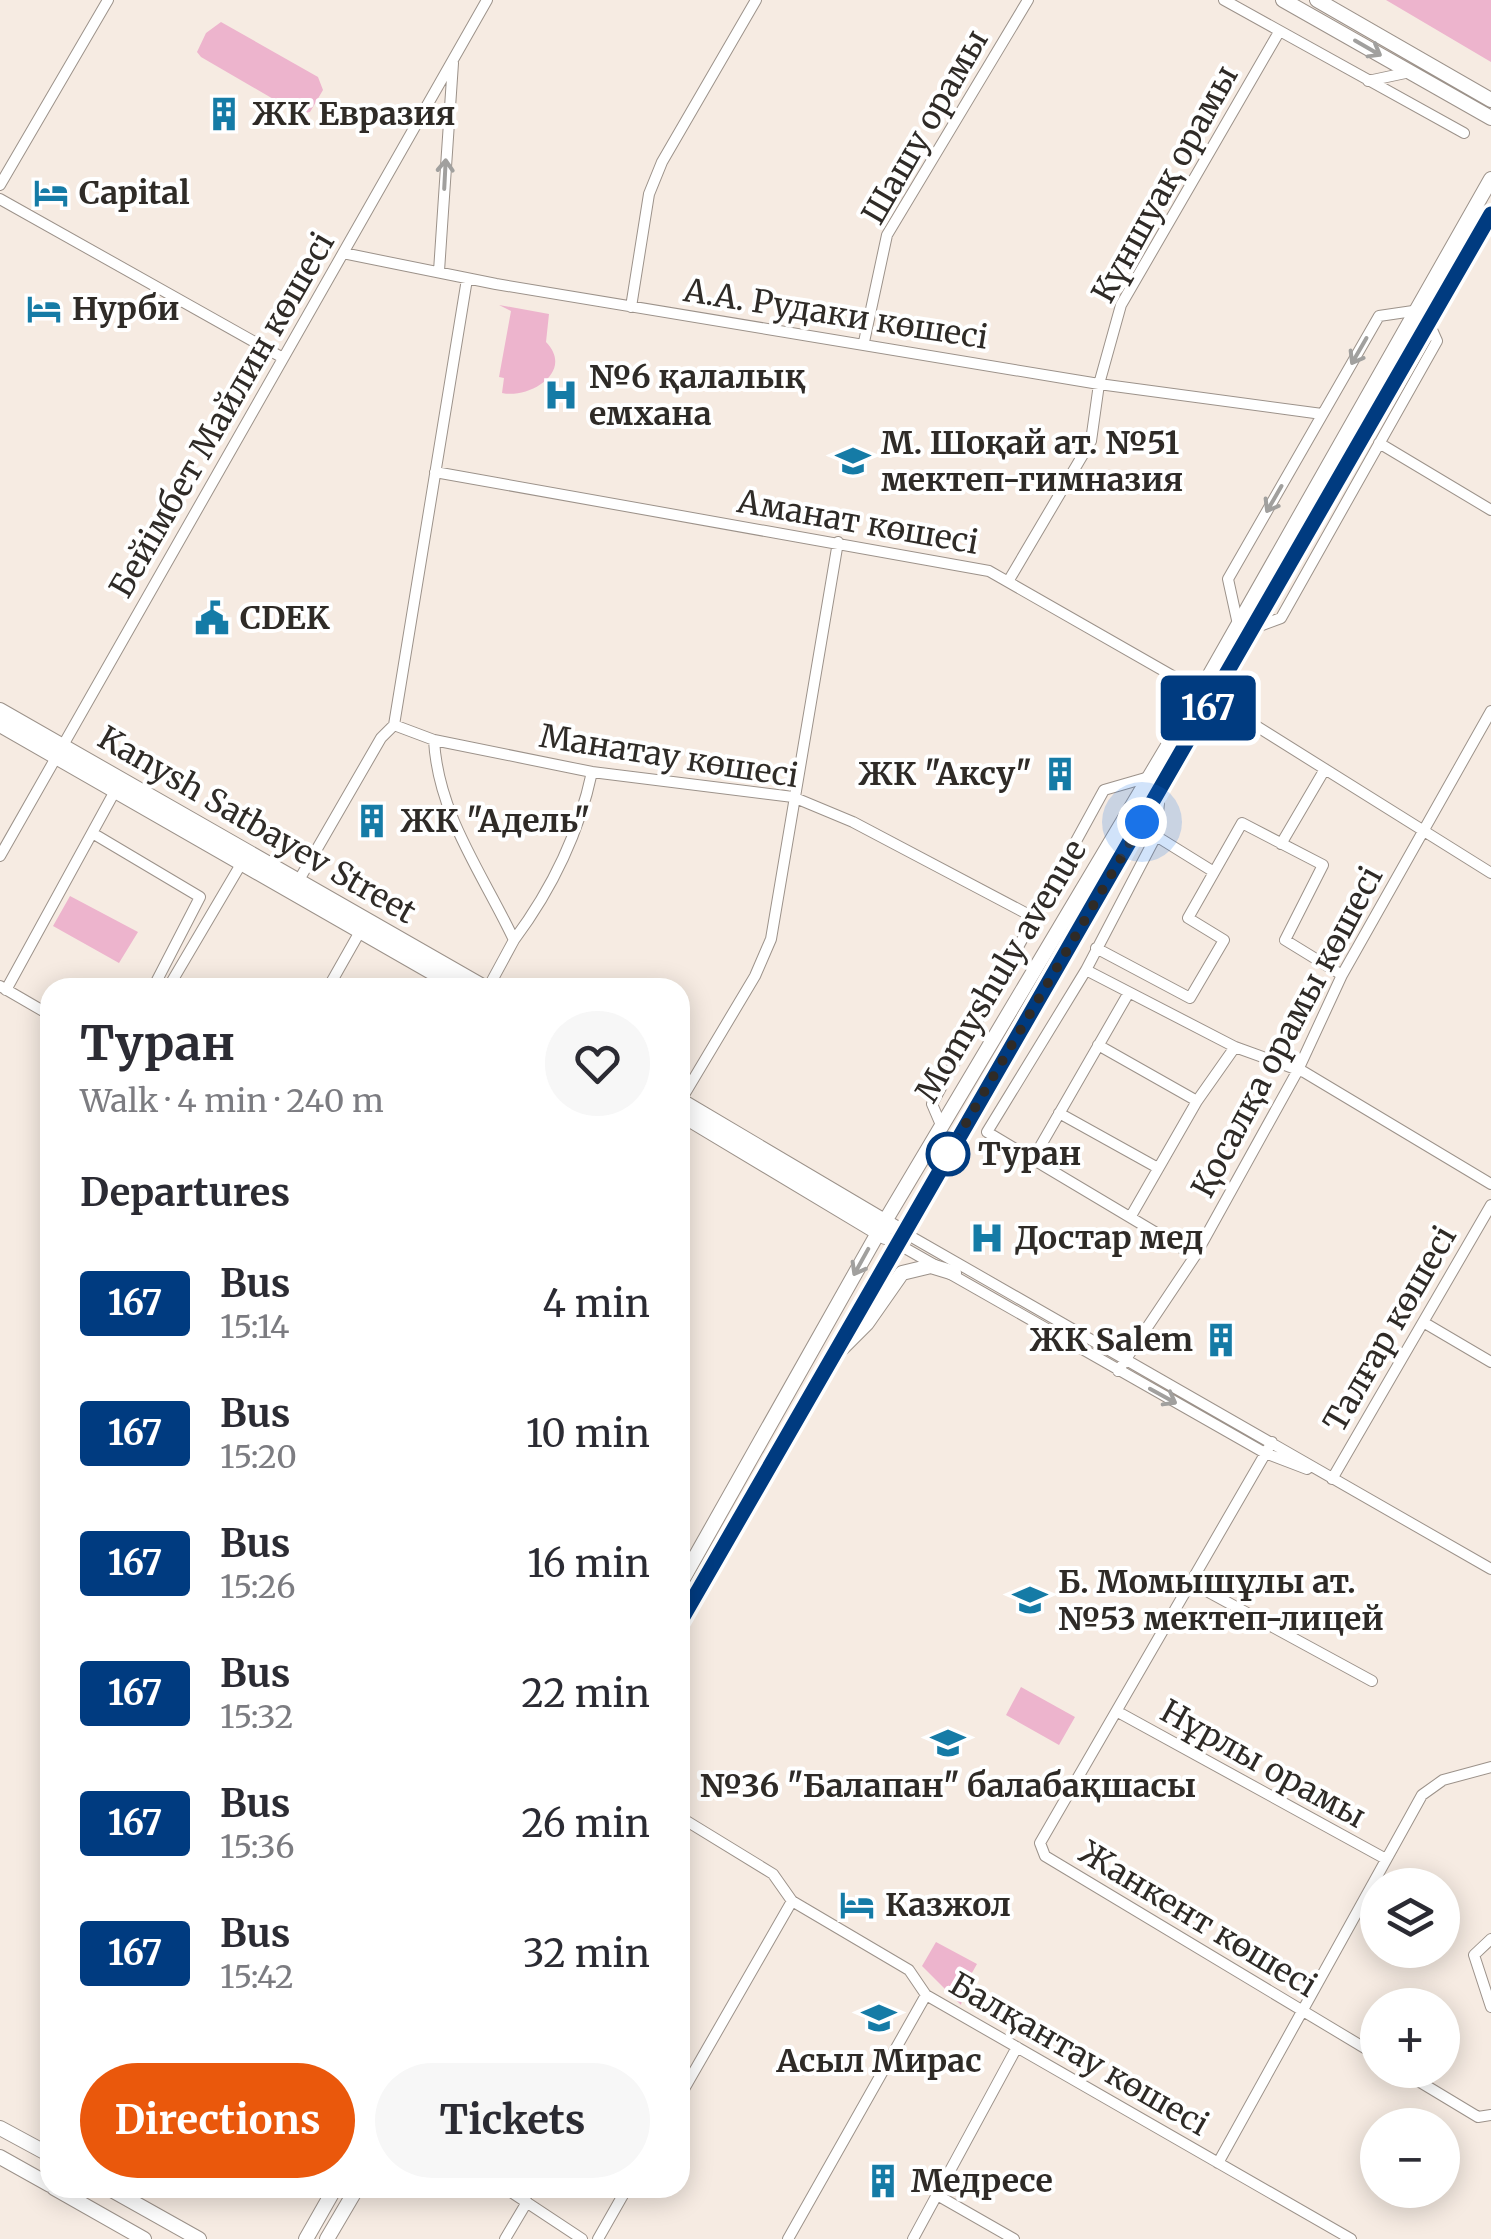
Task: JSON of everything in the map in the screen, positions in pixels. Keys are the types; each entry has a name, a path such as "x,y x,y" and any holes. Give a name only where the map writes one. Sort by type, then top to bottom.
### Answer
{"main road":[{"path":"1283,0 1491,118"},
{"path":"1316,0 1491,100"},
{"name":"Momyshuly avenue","path":"690,1604 1160,790 1207,695 1237,620 1491,179"},
{"name":"Momyshuly avenue","path":"690,1566 881,1227 1149,777 1254,628 1491,214"},
{"path":"1474,243 1491,228"},
{"name":"Kanysh Satbayev Street","path":"0,710 115,791 298,880 470,978"},
{"name":"Kanysh Satbayev Street","path":"0,726 59,751 245,857 443,978"},
{"path":"690,1106 899,1238"},
{"path":"690,1120 881,1227"},
{"path":"828,1363 867,1323 902,1273 930,1266 954,1273"},
{"path":"0,2128 40,2150"},
{"path":"0,2157 40,2179"},
{"path":"73,2198 144,2239"},
{"path":"126,2198 199,2239"},
{"path":"306,2239 329,2198"},
{"path":"327,2239 351,2198"}],"street":[{"path":"0,185 108,0"},
{"name":"Бейімбет Майлин көшесі","path":"0,856 487,0"},
{"path":"630,307 648,194 662,162 756,0"},
{"name":"Шашу орамы","path":"864,342 888,235 1028,0"},
{"path":"1224,0 1464,134"},
{"name":"Күншуақ орамы","path":"1009,580 1091,441 1099,384 1121,306 1279,32"},
{"path":"440,272 453,60"},
{"path":"1367,81 1411,72"},
{"path":"0,200 284,358"},
{"name":"А.А. Рудаки көшесі","path":"343,253 630,307 864,342 1099,384 1322,414"},
{"path":"298,880 382,738 394,726 467,279"},
{"path":"1237,620 1228,579 1380,316 1413,311"},
{"path":"1254,628 1281,618 1437,341 1429,322"},
{"path":"1380,443 1491,510"},
{"name":"Аманат көшесі","path":"435,472 966,565 1009,580 1207,695 1491,874"},
{"path":"690,1083 755,976 771,939 838,542"},
{"name":"Қосалқа орамы көшесі","path":"1121,1366 1150,1329 1195,1256 1298,1070 1342,975 1491,711"},
{"name":"Манатау көшесі","path":"394,726 434,740 592,772 793,797 852,822 1033,917"},
{"path":"434,740 442,790 484,888 514,940"},
{"path":"1281,844 1325,769"},
{"path":"493,978 570,846 582,819 592,772"},
{"path":"942,1125 932,1104 1104,790 1149,777"},
{"path":"1160,790 1156,836 1086,970 986,1132 1195,1256"},
{"path":"40,1009 3,988 115,791"},
{"path":"1096,948 1190,998 1224,940 1188,918 1242,823 1323,865 1286,940 1342,975"},
{"path":"94,834 200,897 158,978"},
{"path":"1156,836 1214,872"},
{"path":"174,978 245,857"},
{"path":"334,978 362,928"},
{"path":"1086,970 1235,1046 1298,1070 1491,1184"},
{"path":"1034,1159 1128,994"},
{"path":"1098,1045 1197,1101"},
{"path":"1131,1216 1197,1101 1235,1046"},
{"path":"1009,1050 1030,1062"},
{"path":"1059,1113 1158,1168"},
{"name":"Талғар көшесі","path":"1332,1479 1491,1204"},
{"path":"899,1238 1121,1366 1272,1442 1491,1569"},
{"path":"899,1238 1265,1453 1332,1479"},
{"path":"1423,1322 1491,1362"},
{"path":"1118,1712 1272,1442"},
{"path":"1192,1583 1372,1680"},
{"name":"Жанкент көшесі","path":"1118,1712 1040,1842 1045,1856 1360,2045"},
{"name":"Нұрлы орамы","path":"1118,1712 1384,1858"},
{"path":"1218,2162 1299,2009 1422,1795 1443,1780 1491,1768"},
{"name":"Балқантау көшесі","path":"690,1823 772,1874 792,1901 909,1970 926,1995 1351,2239"},
{"path":"690,2079 792,1901"},
{"path":"1487,1941 1474,1954 1491,2007"},
{"path":"788,2239 926,1995"},
{"path":"915,2238 1017,2048"},
{"path":"1430,2088 1478,2117 1491,2115"},
{"path":"937,2195 1014,2239"},
{"path":"520,2198 582,2239"},
{"path":"598,2239 622,2198"},
{"path":"504,2239 526,2202"}],"shaded area":[{"path":"1386,0 1491,0 1491,62"},
{"path":"221,22 318,77 323,90 310,112 299,114 201,57 197,52 206,33"},
{"path":"499,305 549,314 546,342 554,353 552,373 524,392 502,393 504,378 499,377 511,311"},
{"path":"70,896 138,932 119,963 53,926"},
{"path":"1021,1687 1075,1717 1059,1745 1006,1715"},
{"path":"936,1942 977,1964 965,1985 961,2005 922,1966"}],"bus line":[{"name":"167","path":"690,1604 1491,214"}],"place":[{"name":"ЖК Евразия","path":"224,114"},
{"name":"Capital","path":"51,193"},
{"name":"Нурби","path":"44,309"},
{"name":"№6 қалалық емхана","path":"561,395"},
{"name":"М. Шоқай ат. №51 мектеп-гимназия","path":"853,461"},
{"name":"CDEK","path":"212,618"},
{"name":"ЖК \"Аксу\"","path":"1060,774"},
{"name":"ЖК \"Адель\"","path":"372,821"},
{"name":"Туран","path":"948,1154"},
{"name":"Достар мед","path":"987,1238"},
{"name":"ЖК Salem","path":"1221,1340"},
{"name":"Б. Момышұлы ат. №53 мектеп-лицей","path":"1030,1600"},
{"name":"№36 \"Балапан\" балабақшасы","path":"948,1743"},
{"name":"Казжол","path":"857,1905"},
{"name":"Асыл Мирас","path":"879,2018"},
{"name":"Медресе","path":"883,2181"}],"route":[{"path":"948,1154 1142,822"}]}
